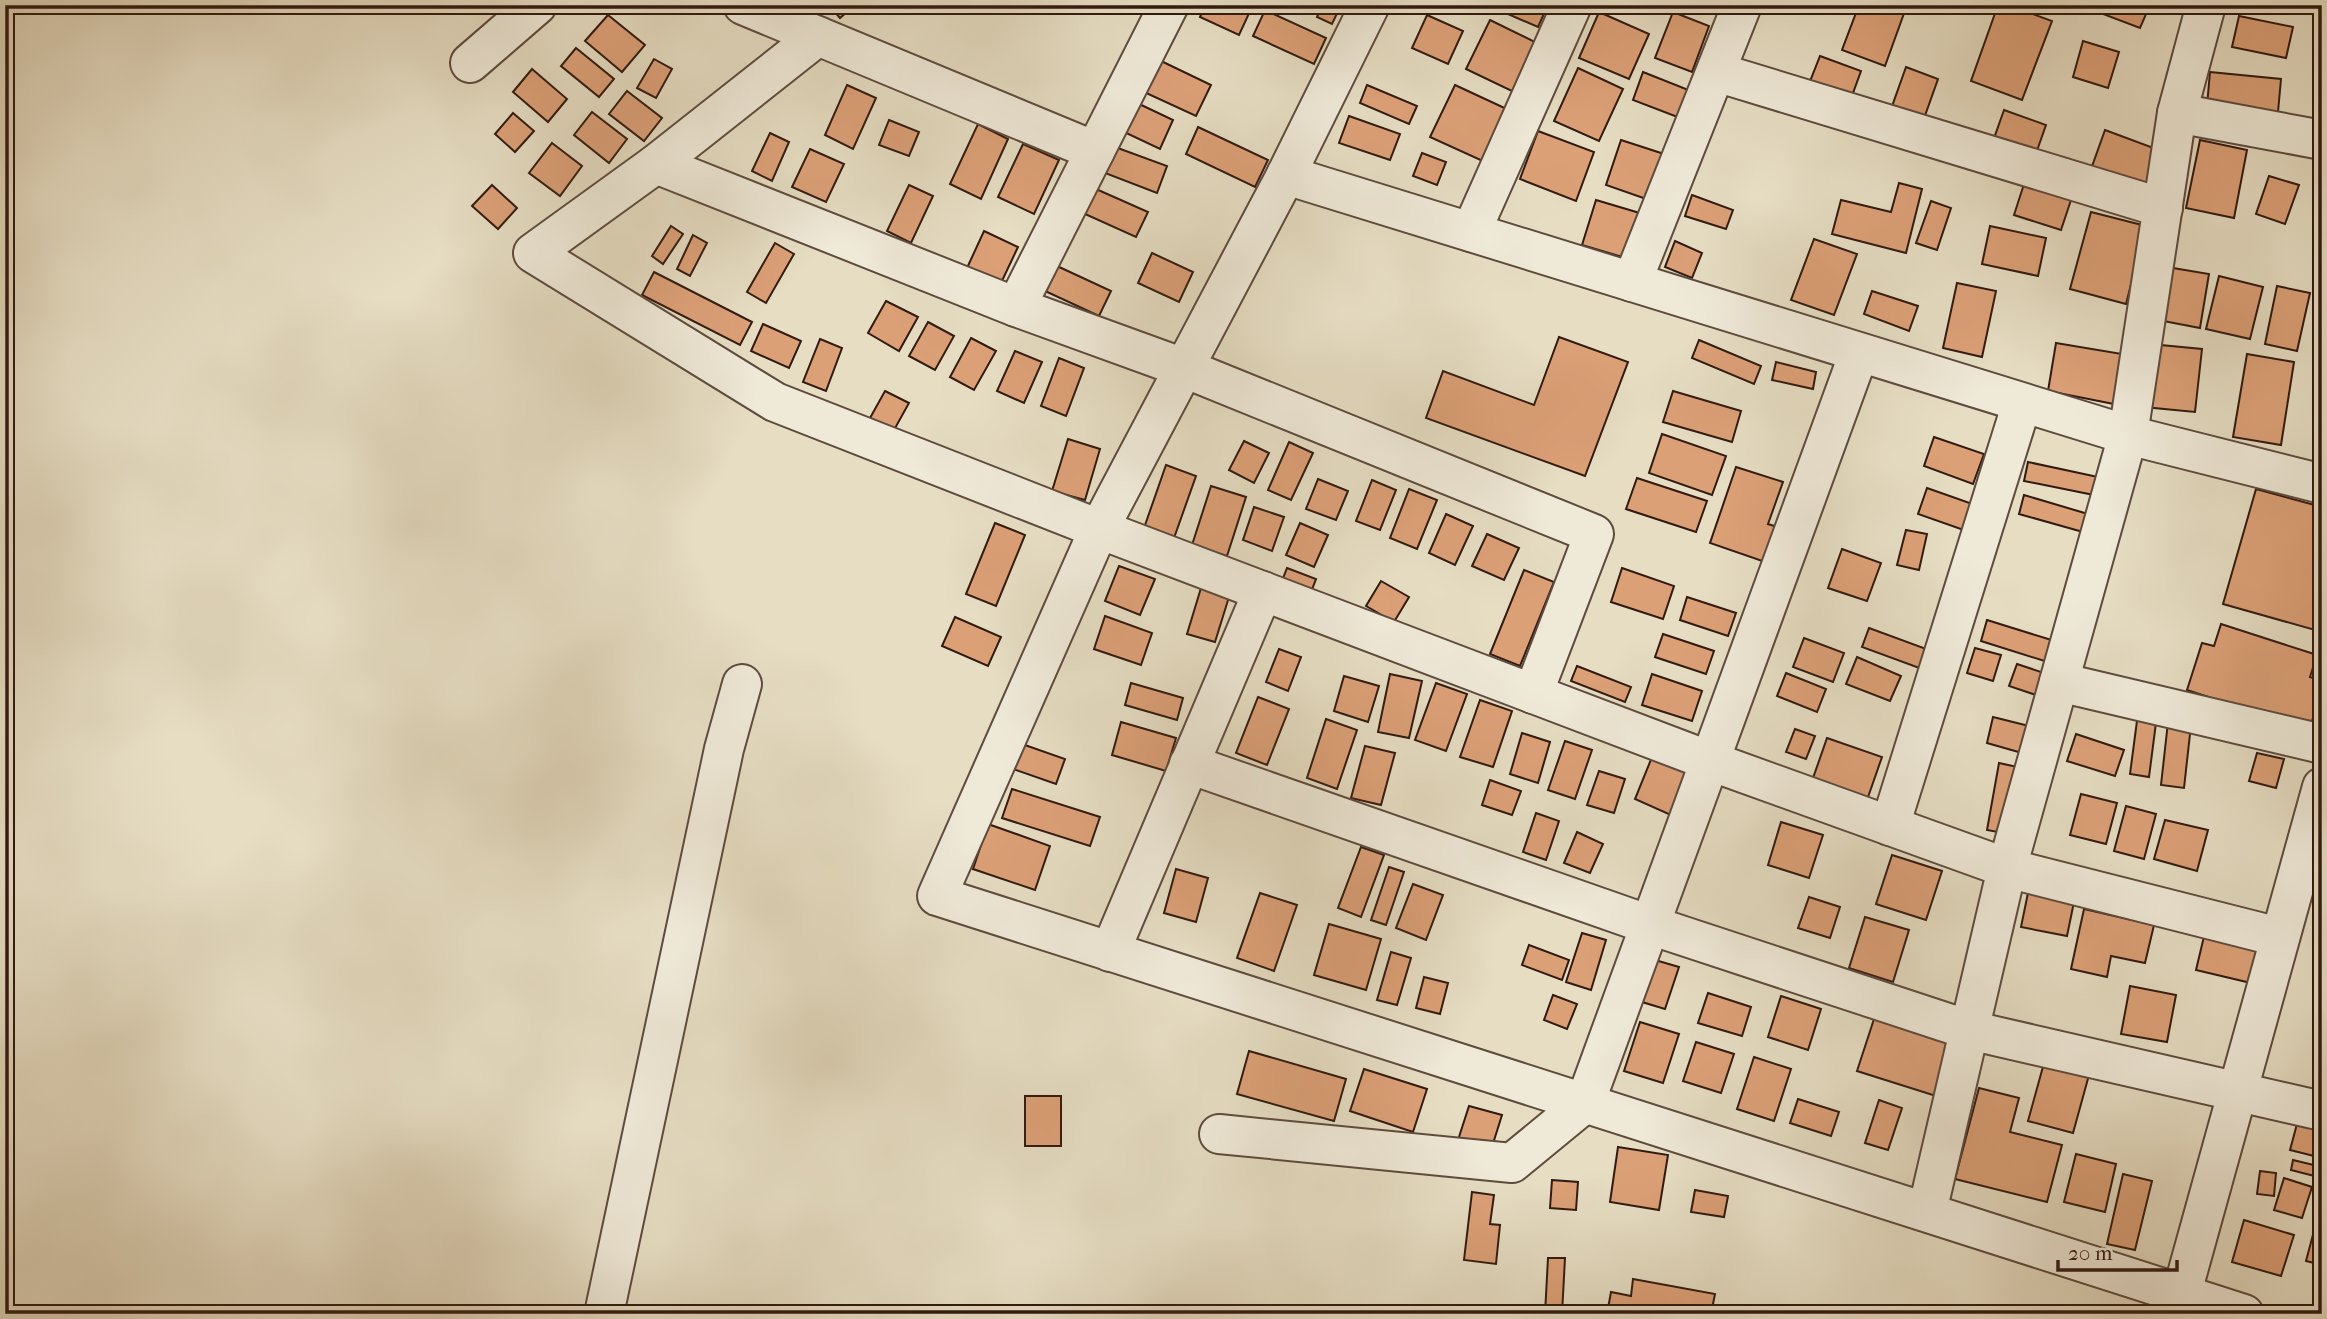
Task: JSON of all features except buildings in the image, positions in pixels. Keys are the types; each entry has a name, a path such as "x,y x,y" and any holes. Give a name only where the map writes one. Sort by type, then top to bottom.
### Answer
{"street":[{"path":"470,63 537,5"},
{"path":"743,5 1095,151"},
{"path":"1016,307 1169,5"},
{"path":"1370,5 1286,175 1099,529 937,896 1927,1212 2179,1304 2244,1314"},
{"path":"1471,232 1572,5"},
{"path":"1632,282 1742,5"},
{"path":"1927,1212 2007,868 2128,436 2177,113 2206,5"},
{"path":"817,36 656,164 533,253 775,402 1099,529 1710,761 2007,868 2279,937"},
{"path":"1716,72 2163,208"},
{"path":"2177,113 2322,140"},
{"path":"656,164 1016,307 1184,368 1594,534 1533,694"},
{"path":"1286,175 2128,436 2322,484"},
{"path":"1219,1134 1512,1163 1585,1103 1859,353"},
{"path":"1890,826 2022,402"},
{"path":"1110,951 1263,591"},
{"path":"2059,682 2322,744"},
{"path":"604,1314 724,749 742,684"},
{"path":"1189,764 1650,925 1969,1030 2322,1111"},
{"path":"2179,1304 2322,787"}]}
